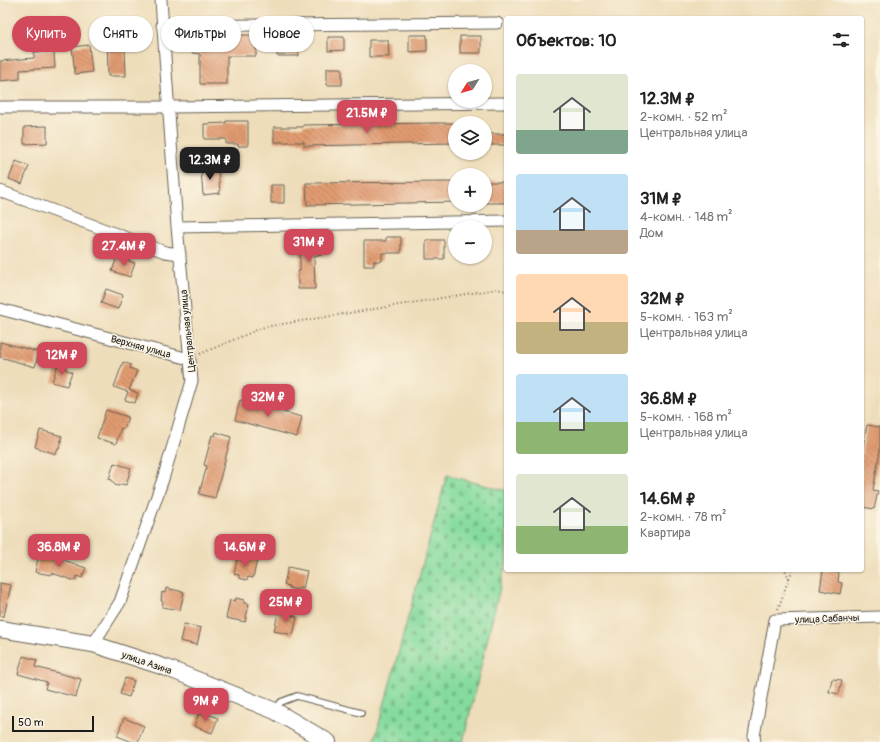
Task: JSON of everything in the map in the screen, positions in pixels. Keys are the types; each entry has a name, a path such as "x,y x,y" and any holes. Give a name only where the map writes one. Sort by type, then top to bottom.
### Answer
{"street":[{"name":"Центральная улица","path":"161,0 162,16"},
{"path":"241,25 497,23"},
{"name":"Центральная улица","path":"93,644 120,602 160,486 192,381 177,227 164,52"},
{"path":"0,107 169,107 504,103"},
{"path":"0,191 165,252 180,254"},
{"path":"177,227 504,221"},
{"name":"Верхняя улица","path":"0,309 189,359"},
{"name":"улица Сабанчы","path":"775,620 880,617"},
{"path":"755,742 754,736 775,620"},
{"name":"улица Азина","path":"0,629 93,644 167,668 274,711 328,742"}],"lane":[{"path":"274,711 281,702 297,696 361,713"}],"path":[{"path":"189,359 264,327 498,289 504,290"},
{"path":"785,572 789,578"},
{"path":"775,620 792,572"}],"green space":[{"path":"447,475 504,490 504,570 463,742 374,742"}],"building":[{"path":"241,35 249,35 249,52 256,52 256,56 227,56 227,84 200,84 200,54 192,53 241,52"},
{"path":"409,35 427,35 427,51 409,52"},
{"path":"460,36 481,36 481,53 460,53"},
{"path":"328,37 344,37 344,50 328,51"},
{"path":"369,40 388,40 389,57 369,57"},
{"path":"89,45 92,72 75,74 73,52 81,52 81,46"},
{"path":"34,52 54,52 55,68 20,70 20,79 0,81 0,61 34,58"},
{"path":"108,52 125,52 126,76 108,76"},
{"path":"277,52 299,52 299,56 277,56"},
{"path":"327,68 342,68 342,85 327,85"},
{"path":"226,121 248,121 248,146 226,144 226,139 204,139 204,124 226,123"},
{"path":"448,123 448,143 304,146 304,142 274,142 274,127 303,127 303,125"},
{"path":"47,126 47,143 24,144 24,127"},
{"path":"492,134 504,134 504,145 492,145"},
{"path":"16,161 29,166 22,184 9,179"},
{"path":"218,168 220,193 203,195 201,169"},
{"path":"448,182 448,202 307,205 306,183"},
{"path":"492,182 504,182 504,203 492,203"},
{"path":"271,185 284,185 284,203 271,203"},
{"path":"386,237 401,237 401,253 382,253 382,261 374,261 374,266 364,266 364,241 386,241"},
{"path":"300,240 323,240 323,255 314,256 315,289 298,289 298,271 300,271"},
{"path":"426,240 444,240 444,259 426,259"},
{"path":"117,257 135,263 130,277 112,271"},
{"path":"106,289 123,295 118,309 101,303"},
{"path":"0,342 39,352 35,367 0,357"},
{"path":"123,362 131,365 130,368 137,371 129,390 138,393 135,403 125,400 128,392 114,387"},
{"path":"58,364 66,366 65,369 72,372 67,386 52,382"},
{"path":"240,400 302,417 297,437 235,420"},
{"path":"106,410 128,417 124,429 121,428 116,444 97,438"},
{"path":"867,425 880,427 880,451 873,490 878,491 874,509 864,507 864,440"},
{"path":"40,430 62,436 60,441 62,441 56,454 35,447"},
{"path":"216,432 231,437 215,498 199,494 207,466 204,465 212,435 215,436"},
{"path":"114,463 131,468 126,485 115,485 112,480 109,479"},
{"path":"39,554 58,558 86,568 82,578 77,576 75,581 52,573 51,575 35,572"},
{"path":"238,556 257,560 253,578 248,577 247,580 239,578 239,575 234,574"},
{"path":"288,567 307,571 303,589 298,588 297,590 284,585"},
{"path":"823,572 839,573 838,582 842,583 840,594 820,590"},
{"path":"0,583 11,585 4,616 0,616"},
{"path":"166,588 184,592 180,610 162,607 162,592 165,593"},
{"path":"236,598 244,600 244,603 249,604 245,622 226,618 230,600 235,601"},
{"path":"284,611 293,613 292,616 297,617 293,635 274,631 278,613 284,614"},
{"path":"184,624 201,628 197,645 180,641"},
{"path":"23,656 37,660 35,667 81,679 76,697 45,689 47,682 18,674"},
{"path":"125,678 134,681 129,697 120,694"},
{"path":"832,679 842,680 839,694 829,692"},
{"path":"200,711 218,718 212,733 194,726"},
{"path":"124,718 144,726 138,742 133,742 117,736"}]}
